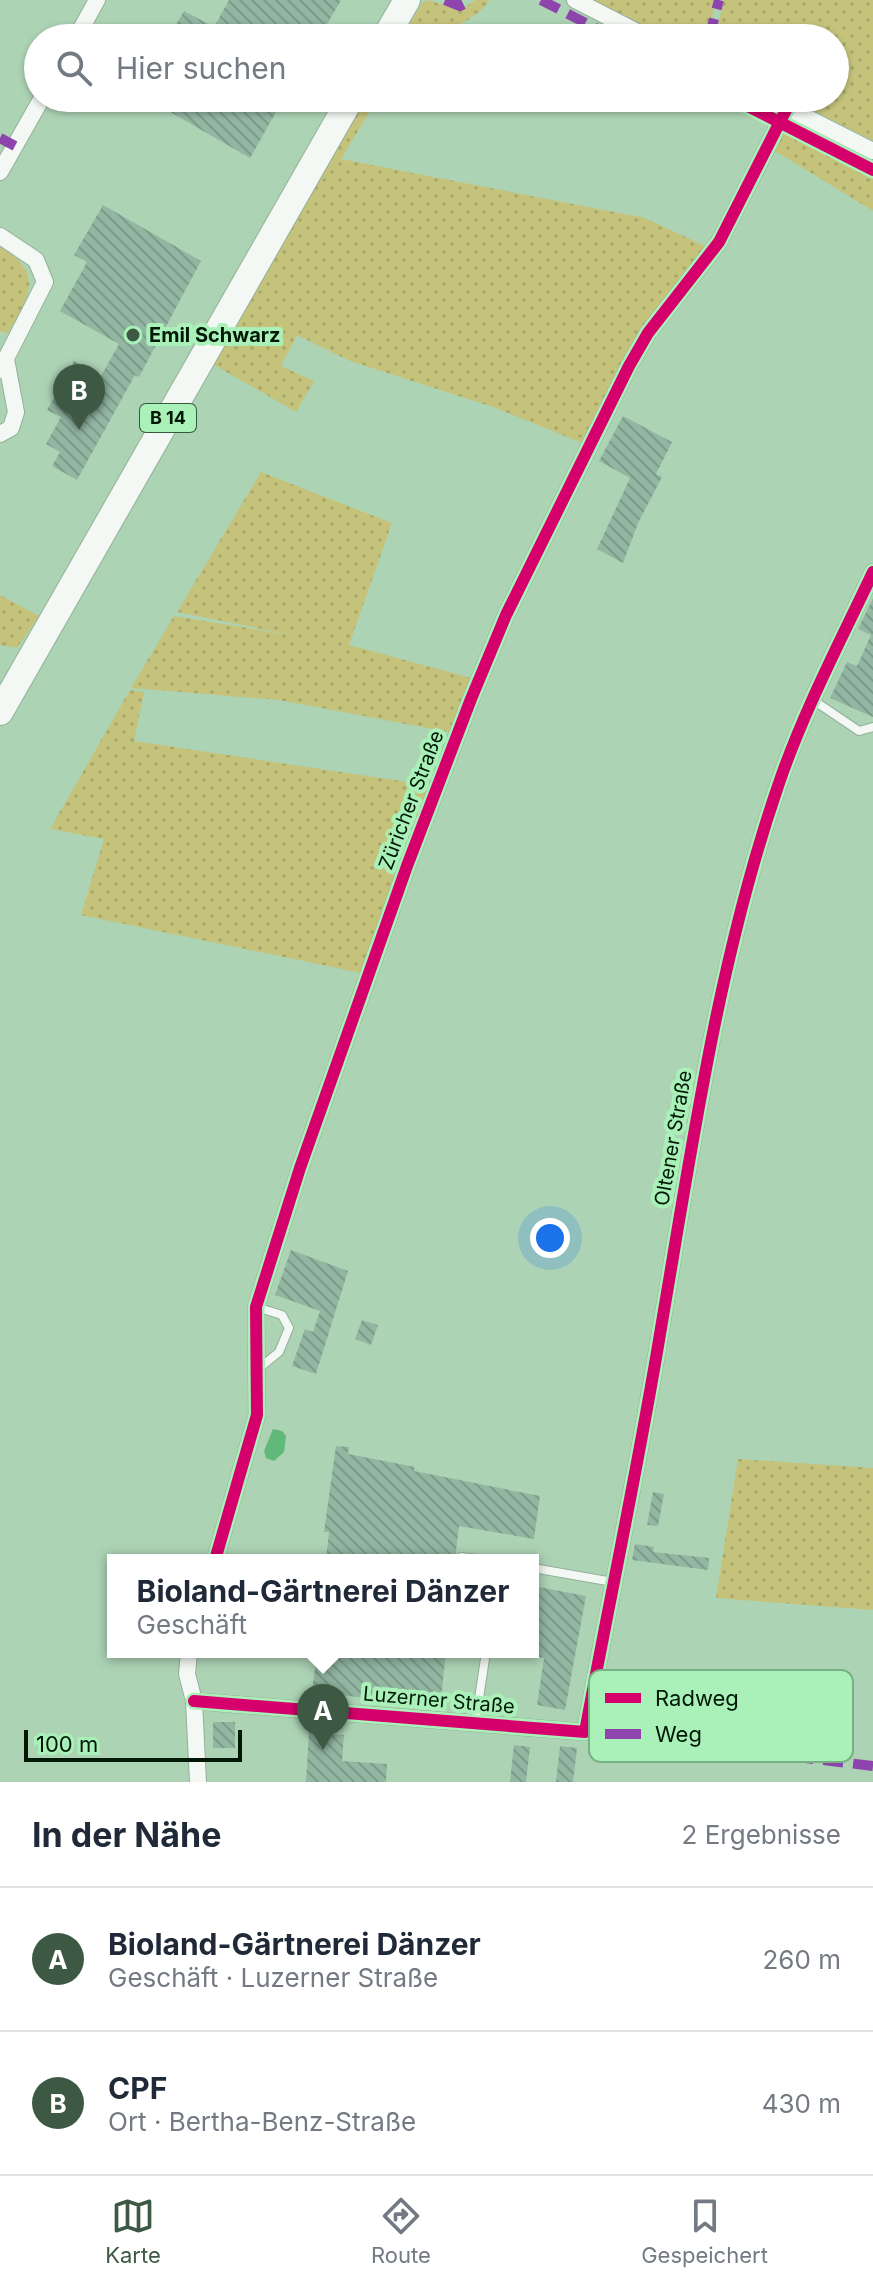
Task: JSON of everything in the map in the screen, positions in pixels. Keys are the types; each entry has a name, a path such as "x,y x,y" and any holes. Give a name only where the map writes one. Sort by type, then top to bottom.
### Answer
{"main road":[{"path":"393,24 407,0"},
{"name":"B 14","path":"0,712 343,112"}],"street":[{"path":"84,24 97,0"},
{"path":"575,0 622,24"},
{"path":"0,172 34,112"},
{"name":"Züricher Straße","path":"217,1554 257,1415 256,1307 300,1168 407,866 506,615 629,366 648,333 719,242 785,112"},
{"path":"795,112 873,151"},
{"path":"0,236 36,260 45,282 3,364 16,412 11,428 0,434"},
{"name":"Oltener Straße","path":"597,1670 660,1334 702,1084 727,971 777,789 796,735 872,575"},
{"path":"188,1658 187,1674 194,1701 198,1782"},
{"name":"Luzerner Straße","path":"194,1701 315,1708 475,1725 585,1732"},
{"name":"Oltener Straße","path":"585,1732 589,1711"}],"lane":[{"path":"813,700 859,731 873,727"},
{"path":"256,1307 282,1315 289,1328 279,1352 256,1370"},
{"path":"539,1569 613,1582"},
{"path":"475,1725 485,1658"}],"shaded area":[{"path":"428,0 461,10 475,0 490,0 460,24 410,24 423,2"},
{"path":"589,0 716,0 710,24 638,24"},
{"path":"724,0 873,0 873,141 816,112 849,112 849,24 718,24"},
{"path":"356,112 370,112 341,159 645,218 709,248 585,444 493,407 350,361 297,335 281,366 314,381 296,412 209,362"},
{"path":"782,128 873,174 873,211 772,149"},
{"path":"0,247 24,266 29,287 22,309 7,334 0,331"},
{"path":"261,472 392,523 349,645 475,679 454,733 279,700 131,688 174,616 297,636 177,612"},
{"path":"0,595 39,616 17,648 0,645"},
{"path":"130,690 144,692 134,741 434,786 366,974 81,915 104,839 50,829"},
{"path":"273,1429 282,1431 286,1436 284,1452 274,1461 266,1458 264,1451"},
{"path":"738,1459 873,1468 873,1610 716,1598"}],"building":[{"path":"229,0 341,0 327,24 216,24"},
{"path":"184,11 208,24 176,24"},
{"path":"170,112 276,112 250,158"},
{"path":"103,205 201,261 139,377 135,375 77,480 52,466 60,452 46,444 61,417 47,410 74,361 101,376 119,344 60,311 87,262 74,255"},
{"path":"623,416 672,442 656,474 662,477 638,523 623,563 597,549 630,478 599,461"},
{"path":"873,598 873,717 830,698 847,662 857,666 871,635 858,629"},
{"path":"291,1250 348,1271 316,1374 292,1366 305,1329 313,1332 320,1311 275,1295"},
{"path":"362,1320 378,1325 371,1345 355,1339"},
{"path":"336,1446 349,1447 348,1454 415,1467 414,1471 540,1496 534,1539 459,1526 456,1554 327,1554 329,1532 324,1532"},
{"path":"653,1492 664,1494 658,1526 647,1525"},
{"path":"635,1544 654,1547 653,1552 709,1558 708,1570 632,1560"},
{"path":"539,1587 586,1596 565,1710 537,1705 544,1658 539,1657"},
{"path":"316,1658 445,1658 440,1708 312,1691"},
{"path":"213,1722 235,1722 235,1748 213,1748"},
{"path":"309,1732 344,1735 342,1761 387,1764 386,1782 306,1782"},
{"path":"514,1745 530,1747 526,1782 510,1782"},
{"path":"560,1746 577,1748 573,1782 556,1782"}],"marked path":[{"path":"445,0 460,6 472,0"},
{"path":"541,0 588,24"},
{"path":"713,24 719,0"},
{"path":"0,138 15,146"},
{"path":"585,1732 589,1732"},
{"path":"839,1762 873,1766"}],"cycle path":[{"path":"759,112 873,170"},
{"path":"217,1554 257,1415 256,1307 300,1168 407,866 471,699 506,615 629,366 648,333 719,242 785,112"},
{"path":"597,1670 643,1429 696,1123 739,919 788,758 873,572"},
{"path":"194,1701 585,1732 589,1711"}],"place":[{"name":"Emil Schwarz","path":"133,335"},
{"name":"CPF","path":"79,430"},
{"name":"Bioland-Gärtnerei Dänzer","path":"323,1750"}]}
